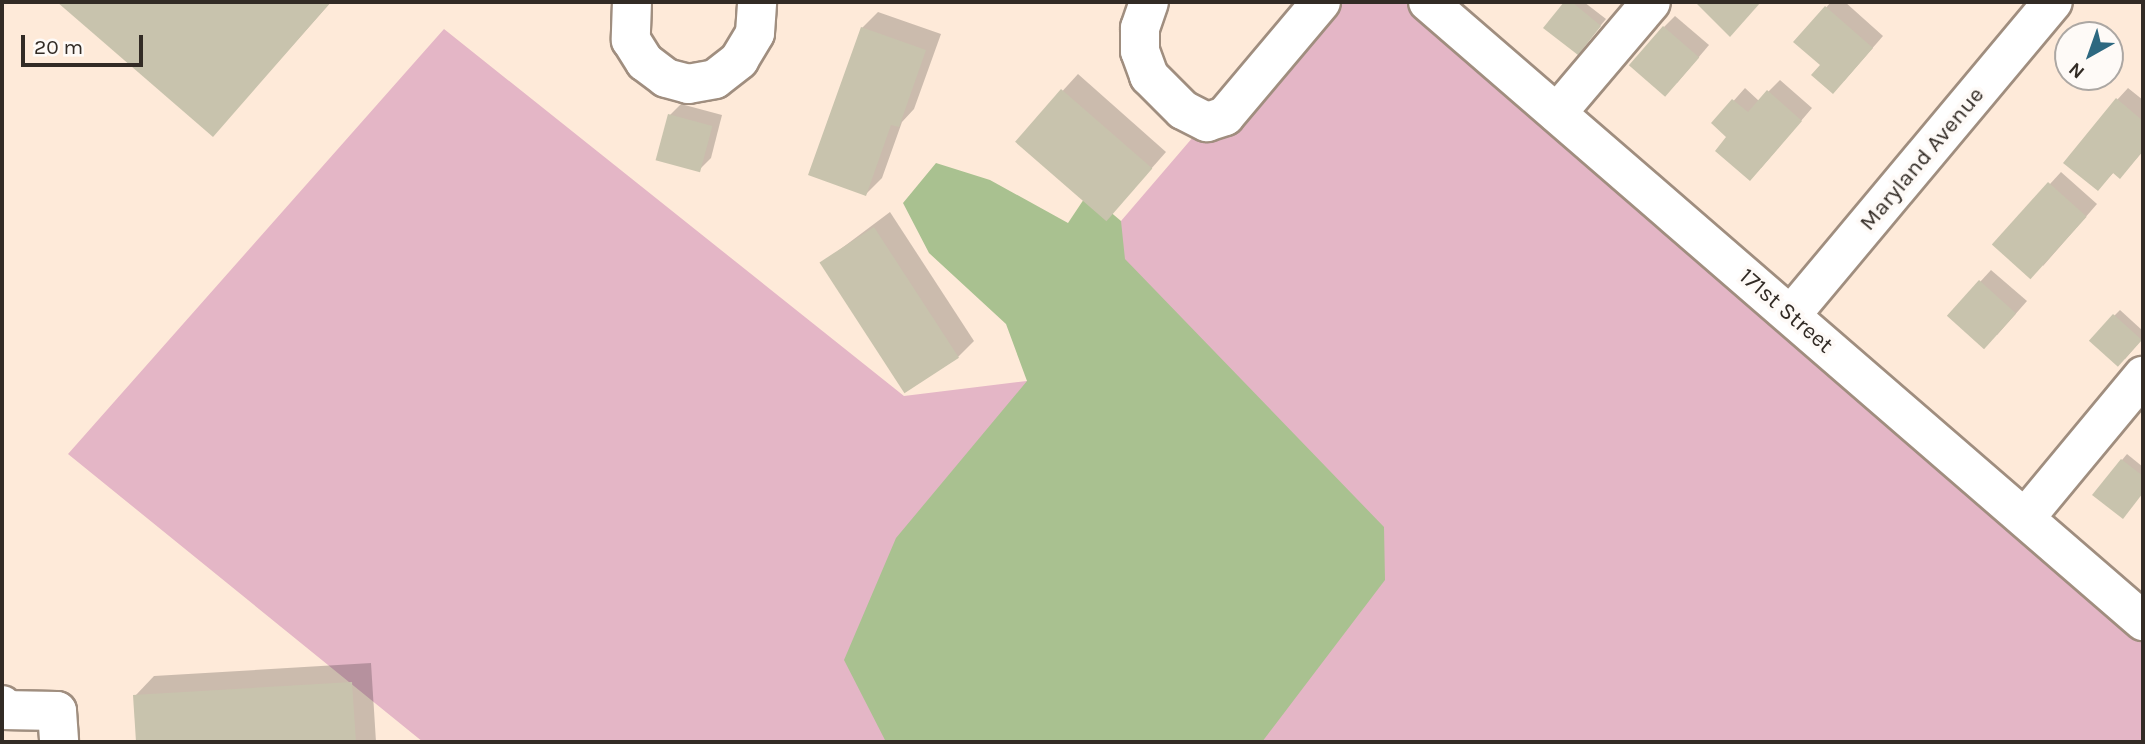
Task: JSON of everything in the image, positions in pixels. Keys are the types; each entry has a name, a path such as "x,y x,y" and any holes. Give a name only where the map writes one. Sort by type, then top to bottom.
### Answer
{"street":[{"path":"632,2 631,40 645,62 666,78 688,84 715,79 739,60 755,33 757,2"},
{"path":"1149,2 1140,28 1140,51 1149,76 1183,110 1207,122 1225,116 1321,2"},
{"name":"171st Street","path":"1428,2 2143,621"},
{"path":"1558,113 1651,2"},
{"name":"Maryland Avenue","path":"1791,316 2053,2"},
{"path":"2025,518 2143,376"},
{"path":"2,708 57,711 59,742"}],"shaded area":[{"path":"1309,2 1427,2 2143,622 2143,742 423,742 68,454 444,29 904,396 1027,381 1121,221"},
{"path":"936,163 990,180 1068,223 1088,193 1121,221 1125,259 1384,527 1385,580 1262,742 886,742 844,660 896,538 1027,381 1006,324 929,253 903,203"}],"building":[{"path":"57,2 331,2 213,137"},
{"path":"1564,2 1572,2 1601,26 1578,55 1543,28"},
{"path":"1695,2 1761,2 1730,37"},
{"path":"1825,6 1873,48 1833,94 1811,75 1820,65 1793,42"},
{"path":"1663,26 1699,57 1665,97 1629,65"},
{"path":"861,27 926,50 899,127 891,125 866,196 808,175"},
{"path":"1061,89 1152,168 1106,221 1015,142"},
{"path":"1767,90 1802,121 1750,181 1715,151 1726,137 1711,123 1732,99 1748,112"},
{"path":"2116,98 2143,121 2143,151 2120,179 2113,173 2098,191 2063,163"},
{"path":"668,114 712,126 700,172 656,160"},
{"path":"2048,182 2087,217 2030,279 1992,244"},
{"path":"874,227 959,358 904,393 819,262"},
{"path":"1979,280 2016,313 1984,349 1947,316"},
{"path":"2113,314 2142,340 2118,367 2089,341"},
{"path":"2121,459 2143,476 2143,493 2123,519 2092,495"},
{"path":"352,682 356,742 136,742 133,695"}]}
